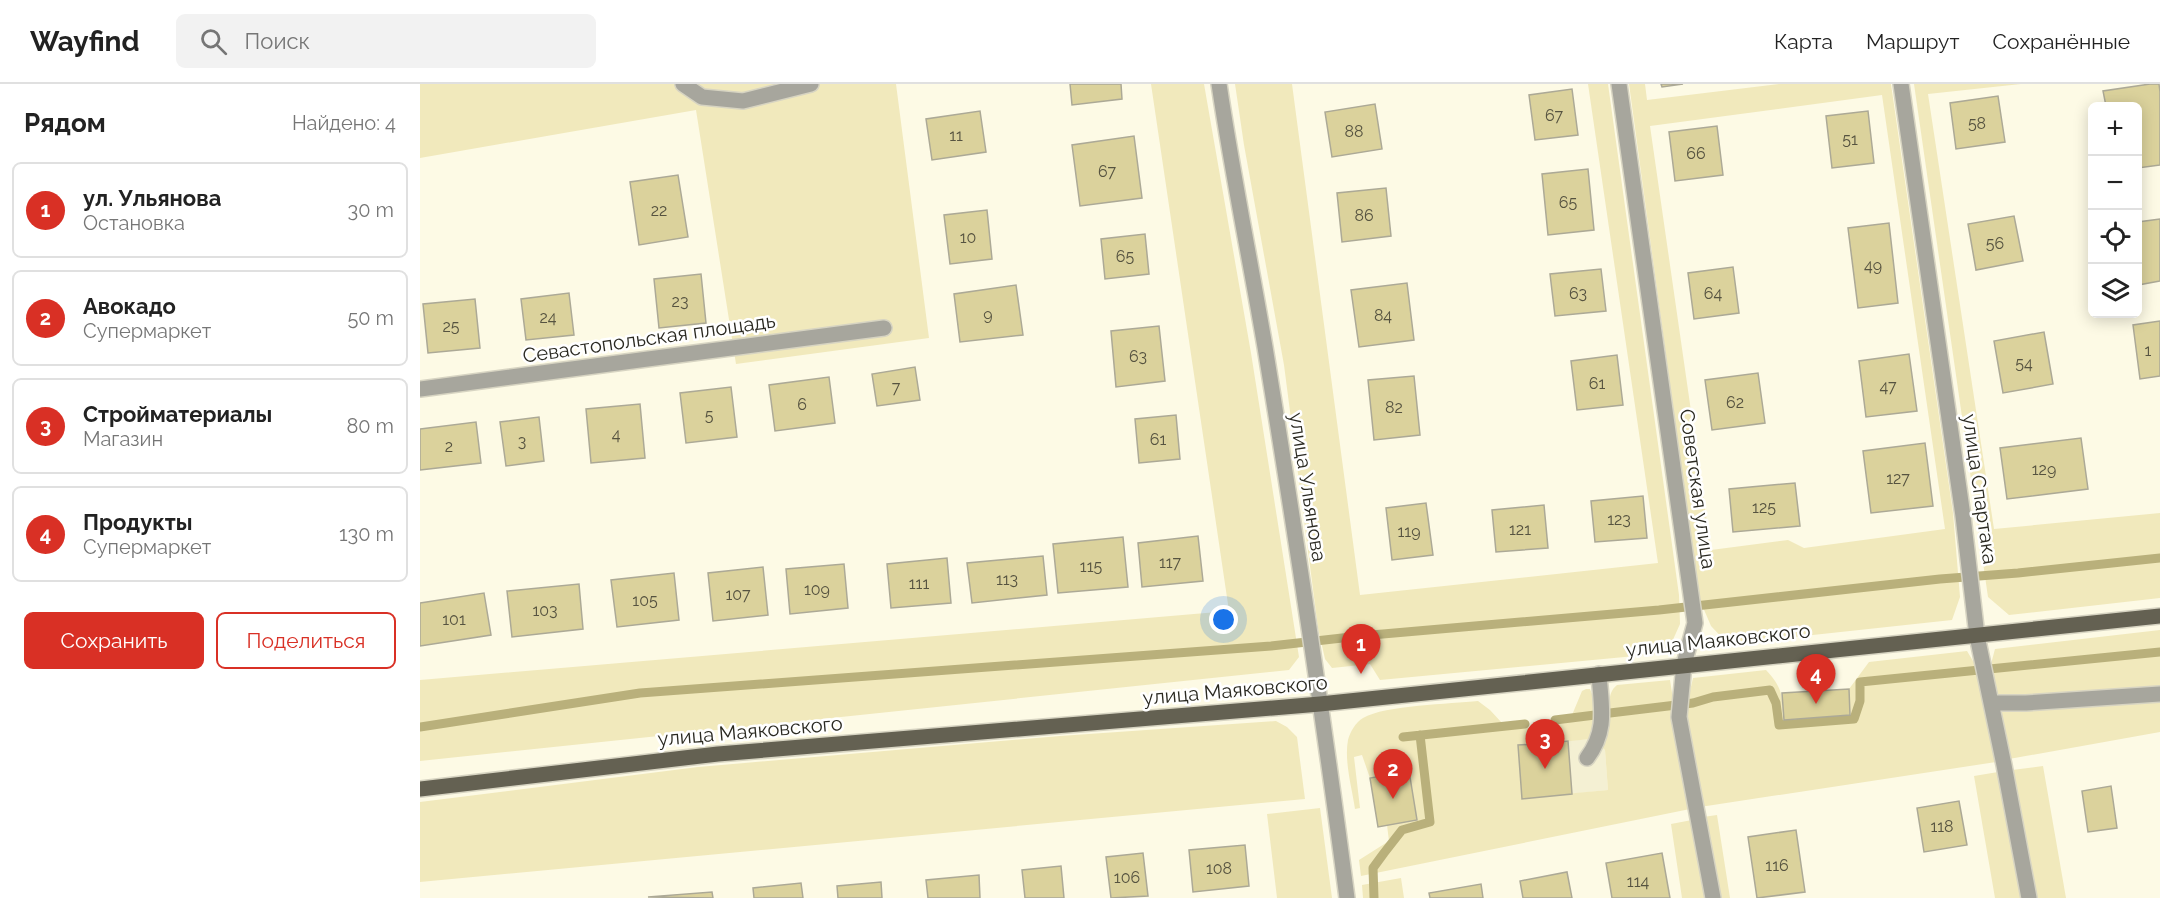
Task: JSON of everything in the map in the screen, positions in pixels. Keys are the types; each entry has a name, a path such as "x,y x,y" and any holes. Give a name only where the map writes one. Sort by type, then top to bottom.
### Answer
{"main road":[{"name":"улица Маяковского","path":"420,789 718,754 1320,704 1684,664 2160,616"}],"street":[{"path":"683,84 702,97 743,101 811,84"},
{"name":"улица Ульянова","path":"1219,84 1228,151 1264,345 1320,704 1347,898"},
{"name":"Советская улица","path":"1619,84 1695,623 1684,664 1679,717 1713,898"},
{"name":"улица Спартака","path":"1901,84 1963,516 1977,636 2029,898"},
{"name":"Севастопольская площадь","path":"420,389 884,328"},
{"path":"1587,758 1597,744 1603,724 1599,674"},
{"path":"1991,703 2026,703 2160,694"}],"shaded area":[{"path":"420,84 896,84 929,338 736,364 696,110 420,158"},
{"path":"1151,84 1204,84 1251,353 1299,657 1289,670 420,761 420,680 1229,611"},
{"path":"1235,84 1292,84 1360,595 1658,563 1588,84 1608,84 1679,595 1680,624 1667,653 1380,680 1370,664 1332,668 1325,659 1318,628 1284,365"},
{"path":"1629,84 1645,84 1647,100 1779,84 1891,84 1953,513 1960,597 1952,620 1728,644 1711,626 1699,598","holes":["1882,95 1945,529 1804,548 1788,540 1711,550 1650,126"]},
{"path":"1914,84 2021,84 1928,94 1994,529 2160,513 2160,598 2009,615 1988,597"},
{"path":"2160,630 2160,732 2009,759 1991,664 1995,649"},
{"path":"1967,651 1976,666 1996,762 1700,807 1684,717 1693,678 1766,670 1776,682 1781,693 1784,720 1850,715 1849,689 1869,662"},
{"path":"1670,680 1690,809 1361,876 1359,860 1389,841 1387,825 1417,820 1409,772 1370,778 1362,755 1354,757 1360,808 1355,809 1347,748 1352,731 1363,718 1386,710 1478,701 1502,723 1523,722 1534,735 1535,744 1518,746 1522,798 1608,790 1605,750 1600,746 1609,721 1611,692 1617,685"},
{"path":"1590,689 1593,695 1595,708 1590,739 1552,743 1551,734 1556,717 1572,715 1582,691"},
{"path":"1276,721 1287,727 1297,737 1305,799 420,882 420,802 698,767 1060,736"},
{"path":"1551,734 1552,742 1590,739 1605,750 1608,790 1522,799 1518,745 1535,744 1534,735"},
{"path":"2043,766 2066,898 2036,898 2012,770"},
{"path":"1998,772 2021,898 1995,898 1974,776"},
{"path":"1320,808 1332,898 1277,898 1267,814"},
{"path":"1717,815 1730,898 1718,898 1703,817"},
{"path":"1692,820 1705,898 1682,898 1671,824"},
{"path":"1401,878 1404,898 1363,898 1362,885"}],"building":[{"path":"1070,84 1121,84 1122,99 1072,105"},
{"path":"1661,84 1683,84 1662,87"},
{"path":"2159,84 2160,165 2142,167 2142,102 2105,102 2103,91"},
{"path":"1572,89 1578,135 1535,140 1529,95"},
{"path":"1998,96 2005,142 1956,149 1950,103"},
{"path":"1375,104 1382,149 1332,157 1325,112"},
{"path":"980,111 986,152 932,160 926,119"},
{"path":"1868,111 1874,163 1832,168 1826,116"},
{"path":"1717,126 1723,175 1675,181 1669,132"},
{"path":"1134,136 1142,198 1080,206 1072,145"},
{"path":"1588,169 1594,230 1548,235 1542,174"},
{"path":"678,175 688,237 639,245 630,182"},
{"path":"1386,188 1391,236 1342,242 1337,193"},
{"path":"987,210 992,259 950,264 944,215"},
{"path":"2014,216 2023,261 1976,270 1968,224"},
{"path":"2160,219 2160,281 2142,284 2142,264 2142,221"},
{"path":"1889,223 1898,303 1858,308 1848,228"},
{"path":"1145,234 1149,274 1105,279 1101,239"},
{"path":"1733,267 1739,313 1694,319 1688,273"},
{"path":"1601,269 1606,311 1555,316 1550,274"},
{"path":"701,274 706,323 659,328 654,279"},
{"path":"1407,283 1414,340 1359,347 1351,290"},
{"path":"1016,285 1023,335 960,342 954,294"},
{"path":"569,293 574,335 526,340 521,299"},
{"path":"475,299 480,348 428,353 423,304"},
{"path":"2160,321 2160,376 2140,379 2133,325"},
{"path":"1159,326 1165,381 1116,387 1111,331"},
{"path":"2044,332 2053,384 2003,393 1994,341"},
{"path":"1909,354 1917,411 1866,417 1859,361"},
{"path":"1617,355 1623,405 1577,410 1571,361"},
{"path":"915,367 920,400 877,406 872,374"},
{"path":"1758,373 1765,423 1712,430 1705,380"},
{"path":"1414,376 1420,435 1374,440 1368,380"},
{"path":"829,377 835,423 775,431 769,385"},
{"path":"731,387 737,437 686,443 680,393"},
{"path":"640,404 645,458 591,463 586,409"},
{"path":"1176,415 1180,459 1139,463 1135,419"},
{"path":"539,417 544,461 506,466 500,422"},
{"path":"476,422 481,463 420,470 420,429"},
{"path":"2081,438 2088,489 2007,499 2000,448"},
{"path":"1925,443 1933,506 1871,513 1863,451"},
{"path":"1795,483 1800,526 1733,532 1729,489"},
{"path":"1643,496 1647,538 1595,542 1591,501"},
{"path":"1426,503 1433,555 1392,560 1386,508"},
{"path":"1544,505 1548,548 1496,552 1492,510"},
{"path":"1198,536 1203,581 1142,587 1138,543"},
{"path":"1123,537 1128,587 1058,593 1053,544"},
{"path":"1043,556 1047,595 972,603 967,563"},
{"path":"947,558 951,603 891,608 887,564"},
{"path":"844,564 848,608 790,614 786,569"},
{"path":"763,567 768,615 713,621 708,573"},
{"path":"674,573 679,620 617,627 611,580"},
{"path":"579,584 583,629 512,637 507,591"},
{"path":"484,593 491,635 420,646 420,603"},
{"path":"1849,689 1850,715 1784,720 1782,693"},
{"path":"1551,734 1552,743 1568,741 1572,794 1522,799 1518,745 1535,744 1534,735"},
{"path":"1409,771 1417,820 1378,827 1370,778"},
{"path":"2111,786 2117,828 2088,832 2082,791"},
{"path":"1959,801 1967,845 1924,852 1917,808"},
{"path":"1796,830 1805,892 1757,898 1748,837"},
{"path":"1245,845 1249,886 1193,892 1189,850"},
{"path":"1143,853 1148,896 1111,898 1106,857"},
{"path":"1662,853 1670,898 1612,898 1606,863"},
{"path":"1061,866 1064,898 1025,898 1022,870"},
{"path":"1567,872 1572,898 1523,898 1520,881"},
{"path":"979,875 980,898 928,898 926,880"},
{"path":"881,882 882,898 838,898 837,886"},
{"path":"801,883 803,898 754,898 753,888"},
{"path":"1481,884 1483,898 1430,898 1429,893"},
{"path":"712,892 713,898 648,897"}],"waterway":[{"path":"420,727 640,693 1271,646 1659,610 1940,579 2160,558"},
{"path":"1610,713 1693,703 1713,697 1770,690 1776,703 1779,725 1854,719 1860,701 1860,682 2160,652"},
{"path":"1555,720 1595,715"},
{"path":"1403,737 1525,724"},
{"path":"1374,898 1373,868 1384,853 1402,830 1430,822 1420,735"}],"place":[{"name":"ул. Ульянова","path":"1361,674"},
{"name":"Продукты","path":"1816,704"},
{"name":"Стройматериалы","path":"1545,769"},
{"name":"Авокадо","path":"1393,799"}]}
